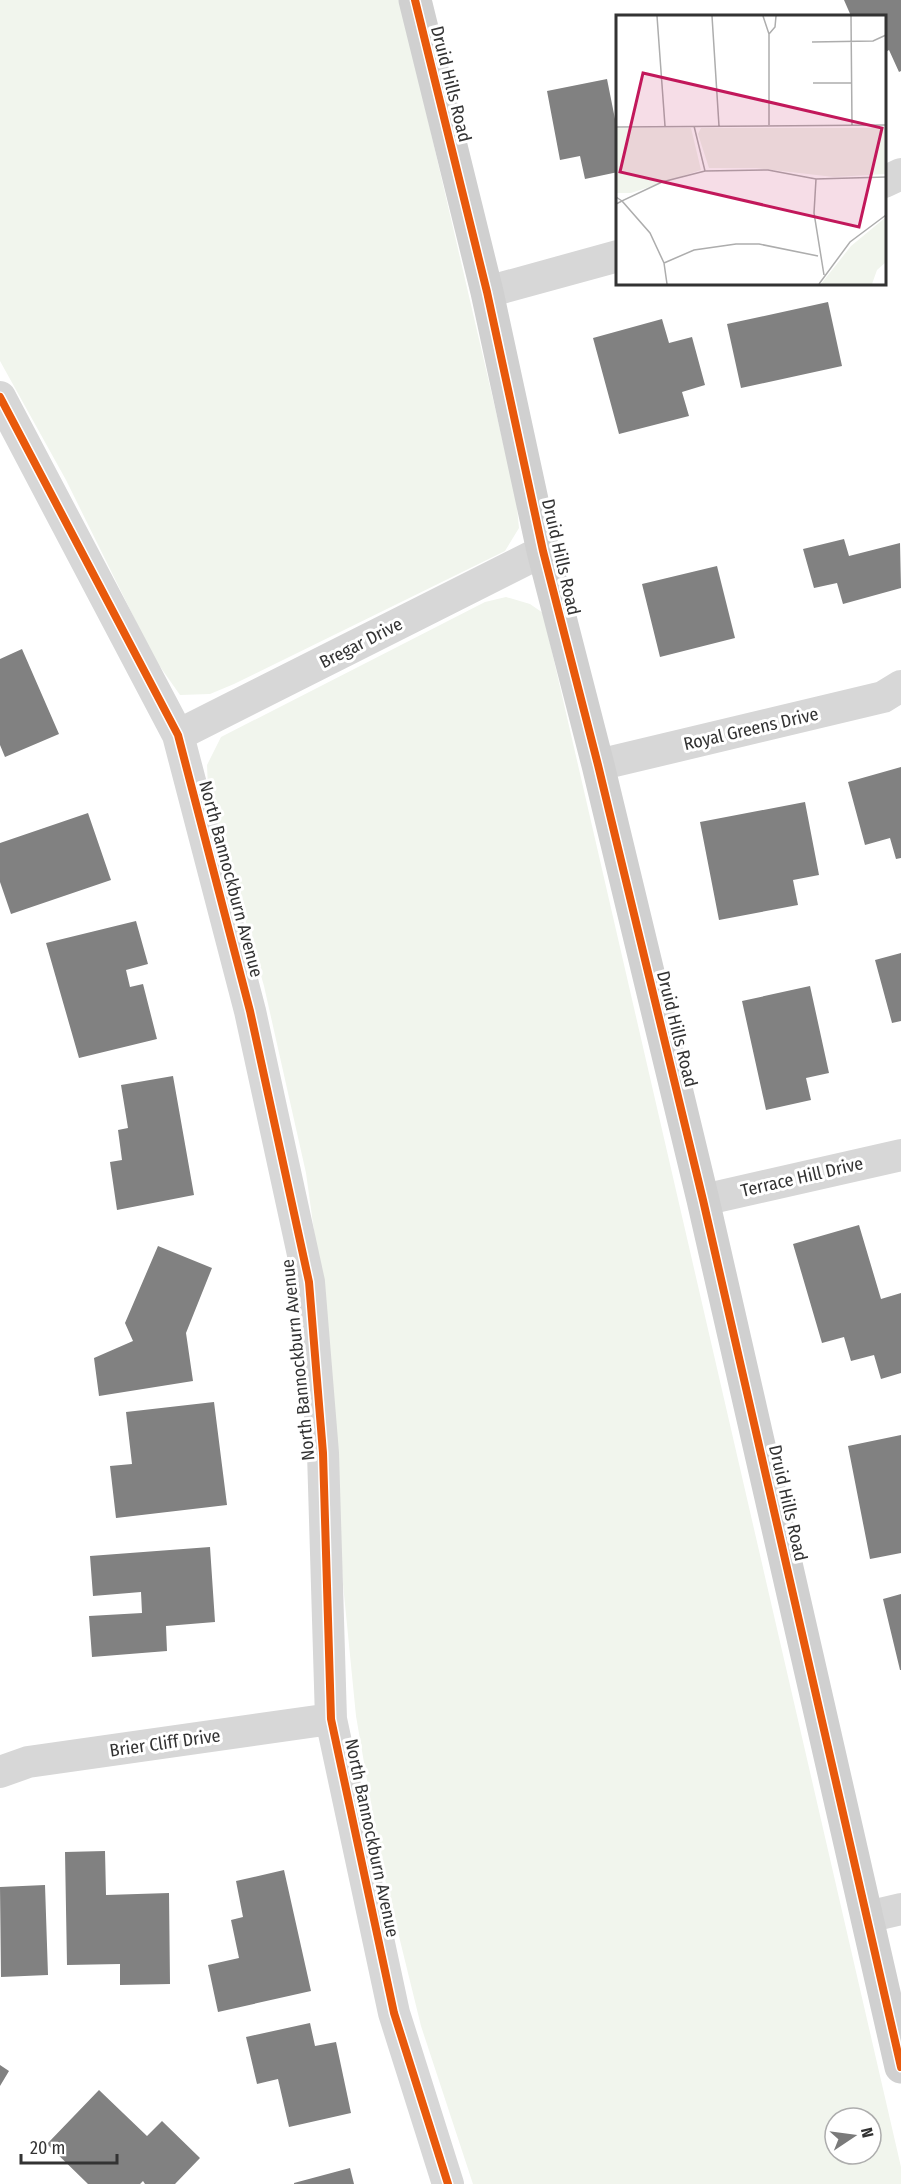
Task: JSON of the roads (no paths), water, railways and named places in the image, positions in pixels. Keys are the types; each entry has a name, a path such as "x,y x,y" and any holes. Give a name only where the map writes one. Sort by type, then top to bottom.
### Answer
{"street":[{"name":"Druid Hills Road","path":"415,0 487,292 543,551 598,765 703,1200 901,2067"},
{"path":"886,182 901,174"},
{"path":"487,292 616,257"},
{"name":"North Bannockburn Avenue","path":"0,397 178,735 250,1011 309,1282 323,1453 331,1719 394,2013 448,2184"},
{"name":"Bregar Drive","path":"178,735 543,551"},
{"name":"Royal Greens Drive","path":"598,765 884,697 901,686"},
{"name":"Terrace Hill Drive","path":"703,1200 901,1155"},
{"name":"Brier Cliff Drive","path":"0,1772 28,1762 331,1719"},
{"path":"867,1917 901,1909"}]}
